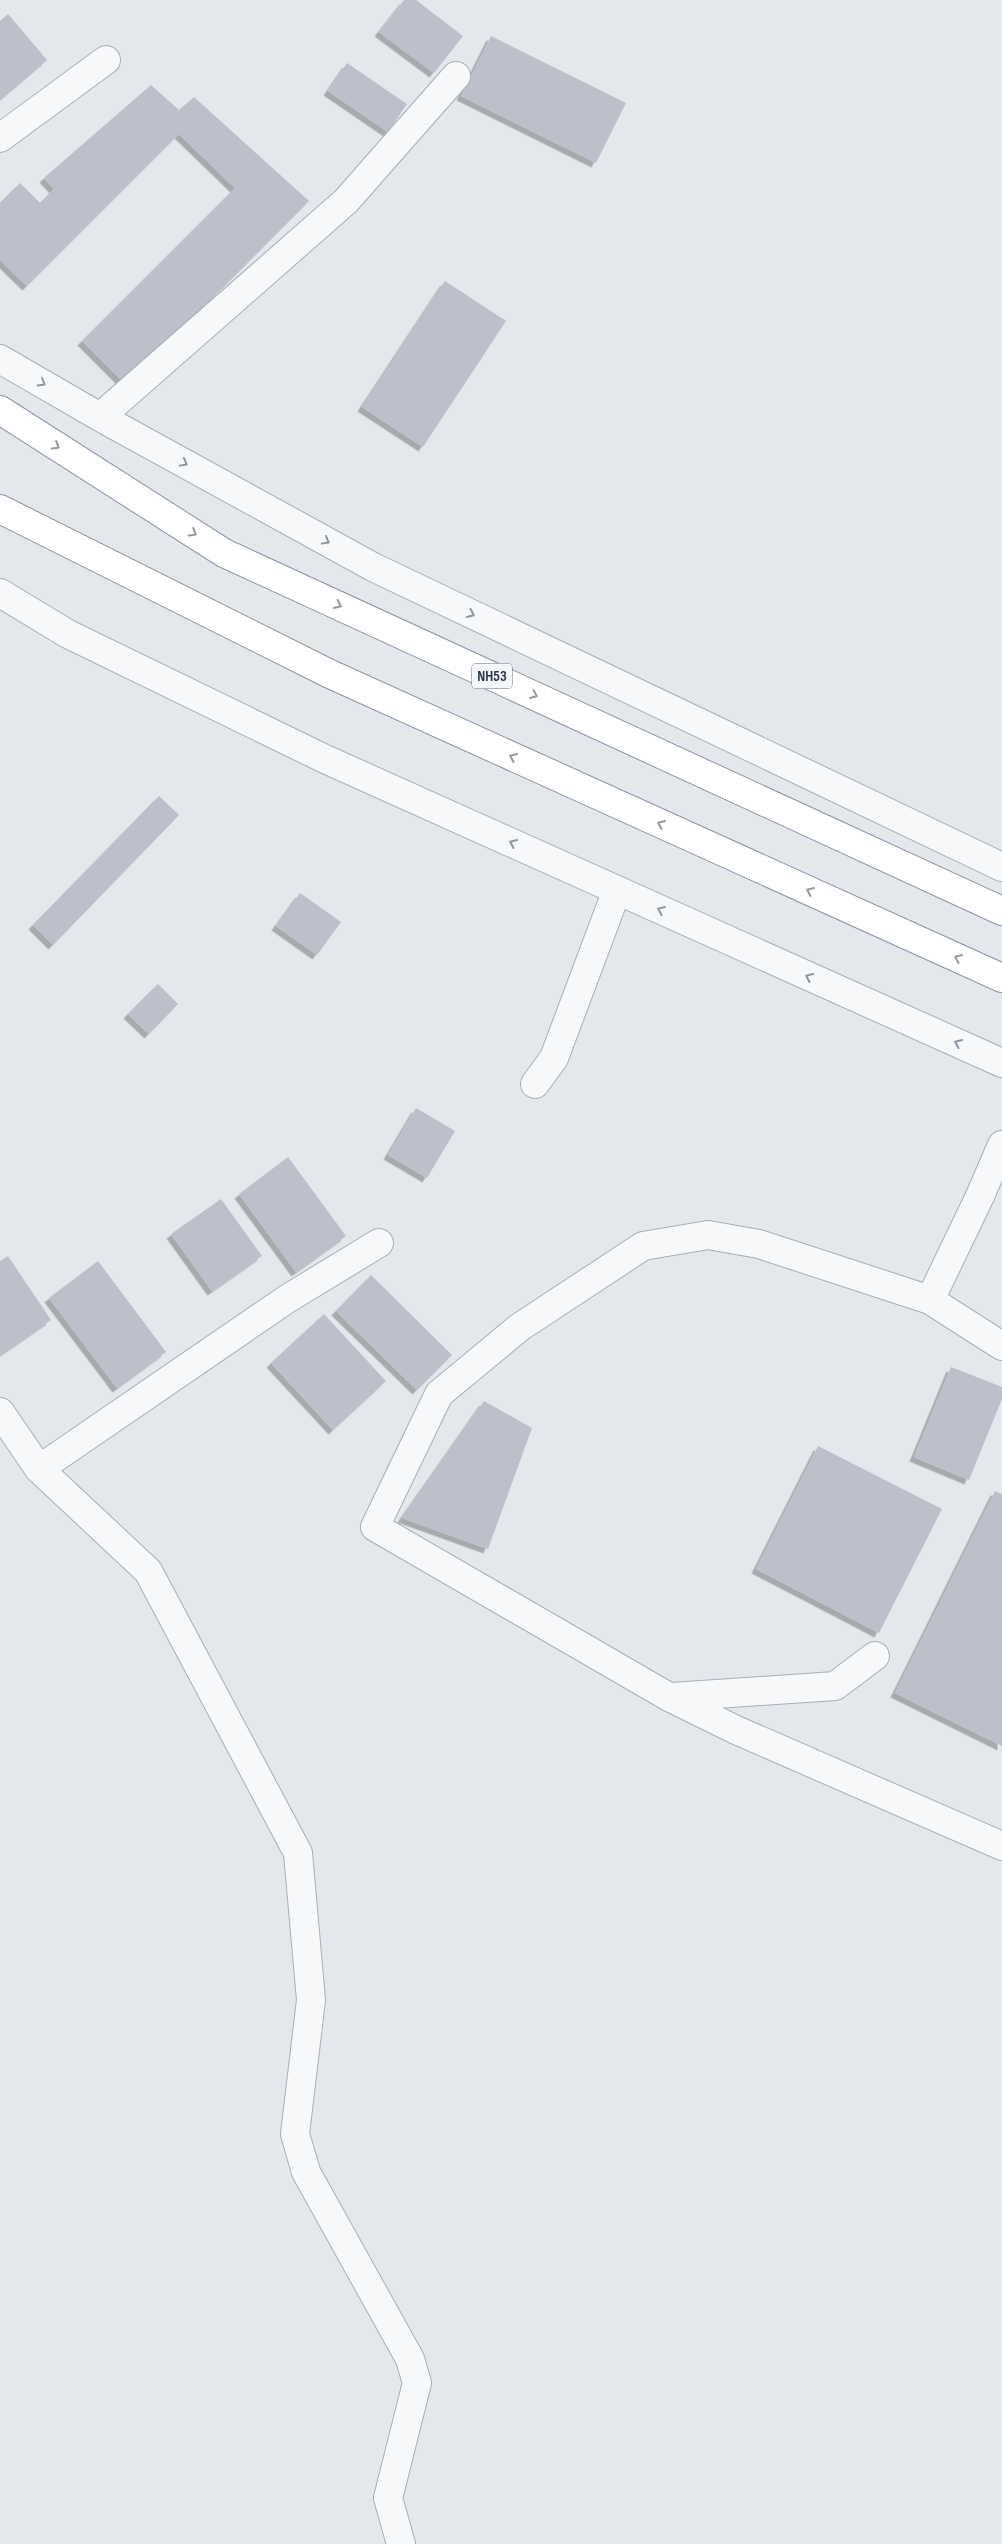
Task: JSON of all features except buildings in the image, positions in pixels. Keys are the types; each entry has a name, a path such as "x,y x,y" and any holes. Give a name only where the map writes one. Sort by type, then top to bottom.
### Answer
{"highway":[{"name":"NH53","path":"0,410 224,553 1002,911"},
{"path":"0,509 330,674 1002,978"}],"street":[{"path":"0,138 106,60"},
{"path":"100,417 346,201 456,76"},
{"path":"0,359 100,417 373,567 1002,867"},
{"path":"0,593 68,634 316,754 1002,1063"},
{"path":"535,1084 554,1058 617,890"},
{"path":"930,1300 980,1196 1002,1144"},
{"path":"1002,1346 930,1300 759,1244 708,1235 643,1246 520,1326 439,1394 375,1527 668,1697 736,1730 1002,1846"},
{"path":"38,1469 287,1299 379,1243"},
{"path":"0,1412 38,1469 148,1571 298,1852 311,2000 295,2134 306,2172 410,2359 418,2383 388,2498 401,2544"},
{"path":"668,1697 835,1686 875,1656"}]}
